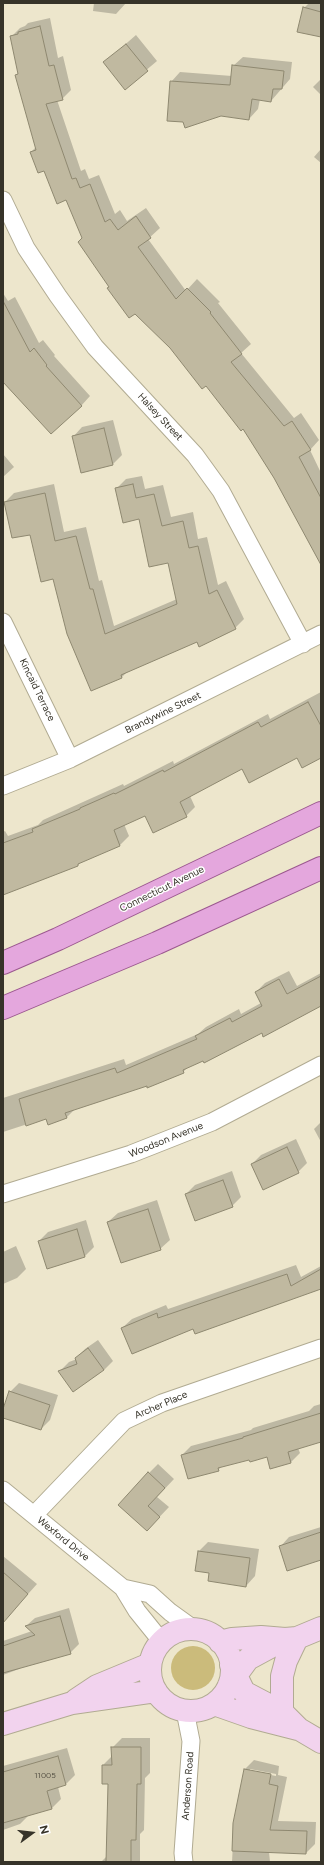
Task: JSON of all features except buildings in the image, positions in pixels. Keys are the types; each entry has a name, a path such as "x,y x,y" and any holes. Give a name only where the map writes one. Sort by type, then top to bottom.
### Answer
{"main road":[{"name":"Connecticut Avenue","path":"3,963 58,939 321,813"},
{"path":"3,1008 157,943 321,868"}],"street":[{"name":"Halsey Street","path":"3,200 26,248 95,347 195,455 220,492 303,644"},
{"name":"Kincaid Terrace","path":"3,622 70,759"},
{"name":"Brandywine Street","path":"3,786 70,759 321,634"},
{"name":"Woodson Avenue","path":"3,1194 131,1154 212,1122 321,1065"},
{"name":"Archer Place","path":"34,1515 124,1422 162,1403 321,1348"},
{"name":"Wexford Drive","path":"3,1490 123,1588 138,1611 162,1642"},
{"name":"Wexford Drive","path":"123,1588 150,1594 170,1612 195,1630"},
{"path":"321,1628 291,1638 248,1659 232,1676 222,1697 214,1704 200,1710 185,1711 169,1704 156,1691 151,1678 150,1664 154,1652 171,1634 183,1630 195,1630 213,1636 220,1642 227,1652 232,1676 244,1692 282,1712 299,1729 321,1742"},
{"path":"220,1642 232,1639 261,1637 291,1638"},
{"path":"282,1712 282,1676 291,1638"},
{"path":"72,1703 97,1686 150,1664"},
{"path":"3,1724 72,1703 156,1691"},
{"path":"214,1704 251,1717 299,1729"},
{"name":"Anderson Road","path":"184,1862 183,1853 191,1741 185,1711"}],"shaded area":[{"path":"189,1646 197,1646 209,1652 215,1664 215,1672 209,1684 197,1690 189,1690 177,1684 171,1672 171,1664 177,1652"}]}
